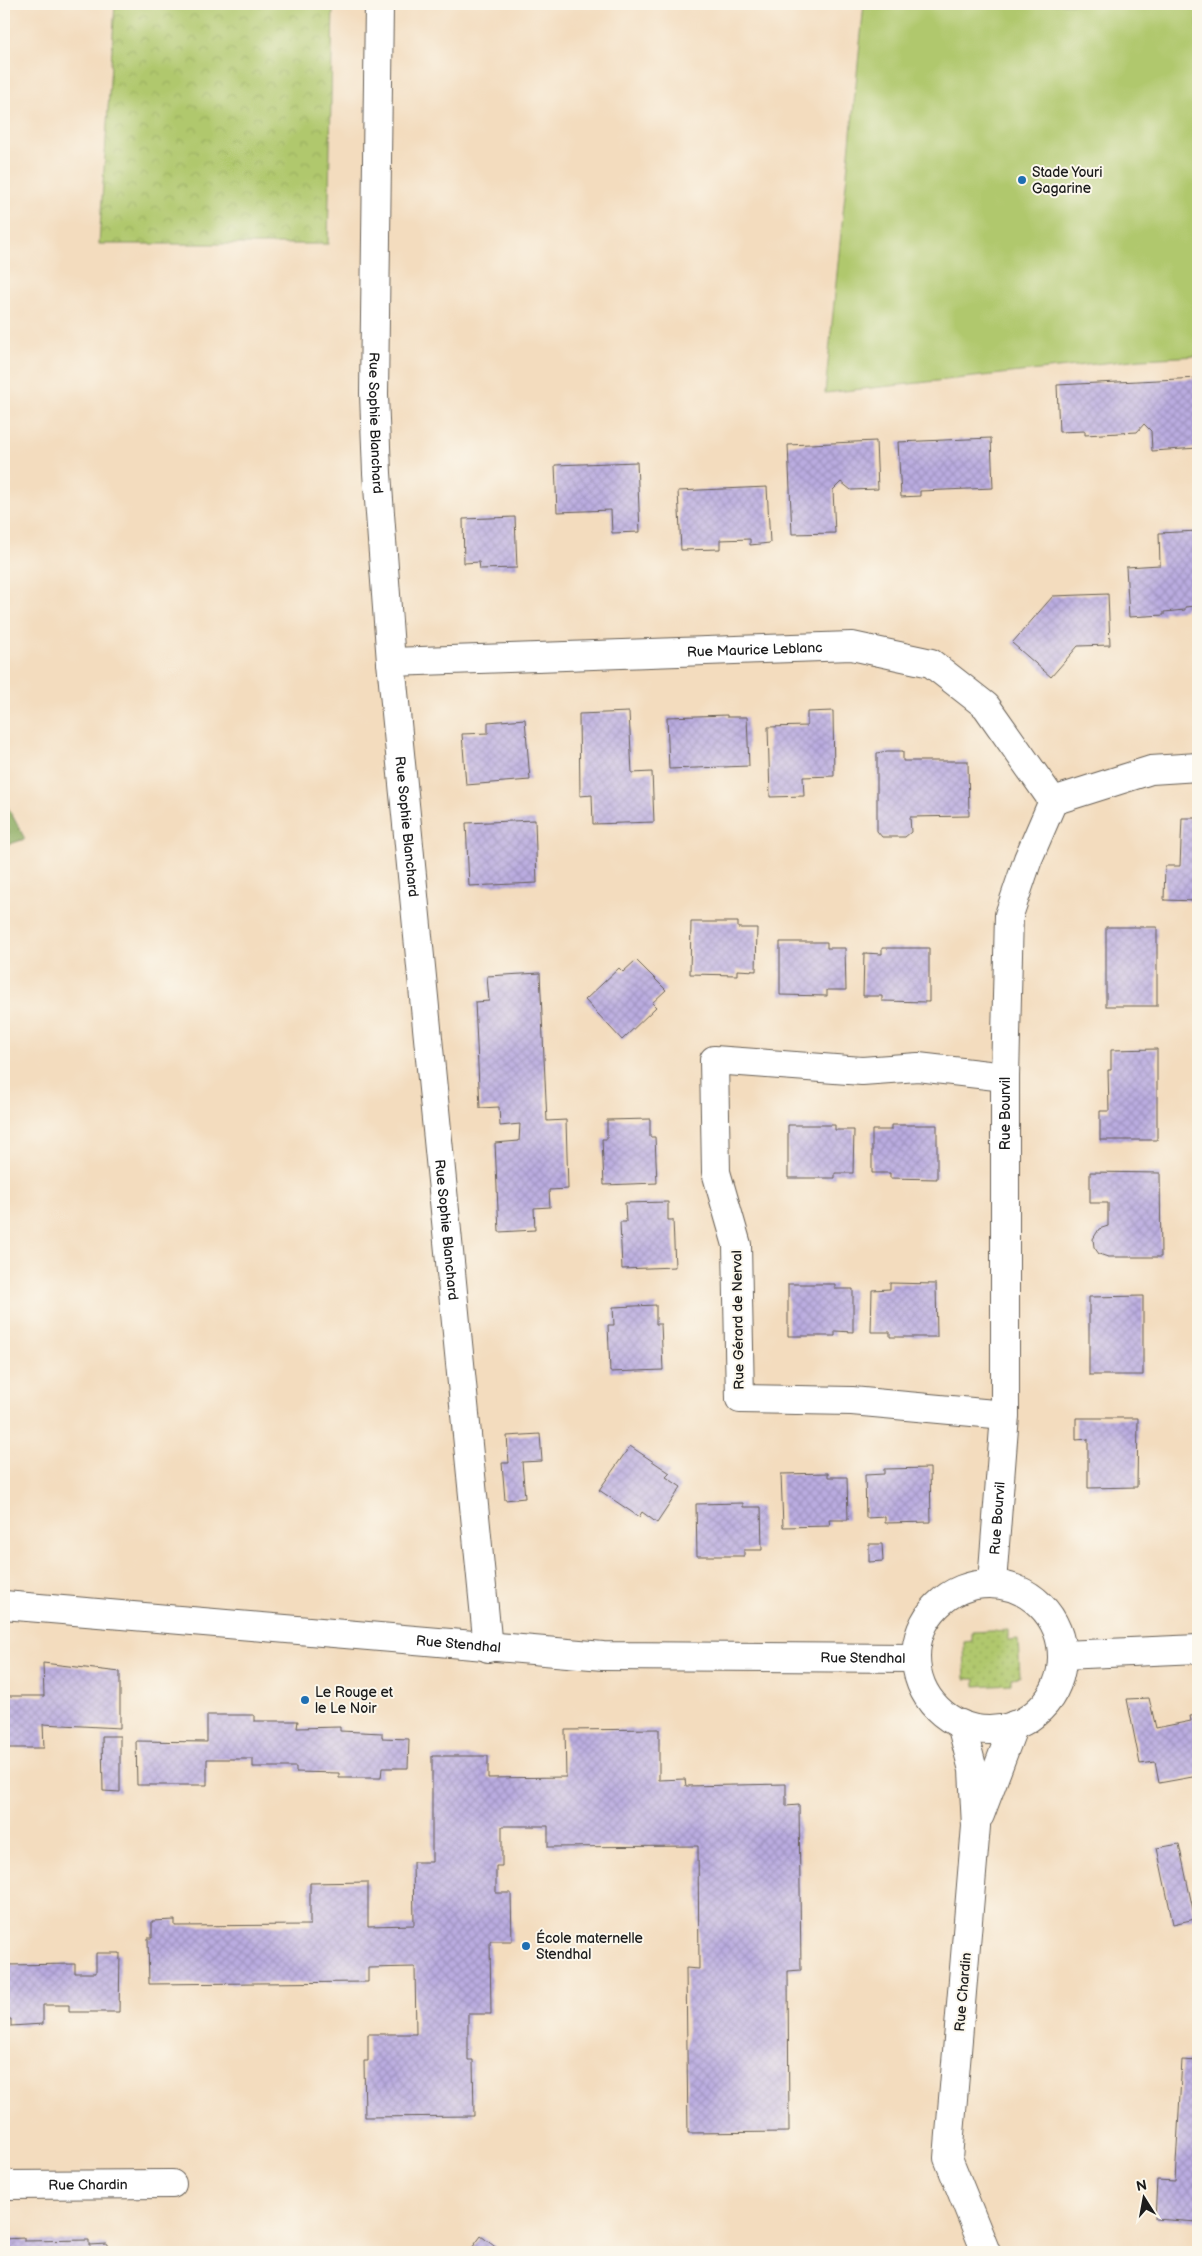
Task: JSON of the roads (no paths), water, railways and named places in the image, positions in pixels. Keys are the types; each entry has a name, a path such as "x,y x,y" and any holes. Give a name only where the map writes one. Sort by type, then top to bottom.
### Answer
{"street":[{"name":"Rue Sophie Blanchard","path":"379,4 374,424 391,662 488,1648"},
{"name":"Rue Maurice Leblanc","path":"391,662 852,646 931,663 986,706 1053,802"},
{"path":"1053,802 1151,770 1198,767"},
{"name":"Rue Bourvil","path":"992,1583 1005,1416 1005,1077 1009,915 1028,859 1053,802"},
{"name":"Rue Gérard de Nerval","path":"1005,1077 918,1067 862,1071 714,1060 716,1172 737,1245 740,1399 852,1401 1005,1416"},
{"path":"992,1583 1014,1588 1034,1598 1049,1614 1059,1633 1063,1655 1060,1677 1050,1698 1034,1714 1014,1725 997,1729 979,1729 961,1724 943,1714 929,1698 919,1679 916,1658 919,1635 930,1614 947,1597 969,1587 992,1583"},
{"name":"Rue Stendhal","path":"4,1605 488,1648 603,1656 916,1658"},
{"path":"1063,1655 1198,1650"},
{"name":"Rue Chardin","path":"961,1724 973,1770 976,1826 948,2158 986,2252"},
{"name":"Rue Chardin","path":"976,1826 1014,1725"},
{"name":"Rue Chardin","path":"4,2185 172,2184"}],"place":[{"name":"Stade Youri Gagarine","path":"1022,180"},
{"name":"Le Rouge et le Le Noir","path":"305,1700"},
{"name":"École maternelle Stendhal","path":"526,1946"}]}
